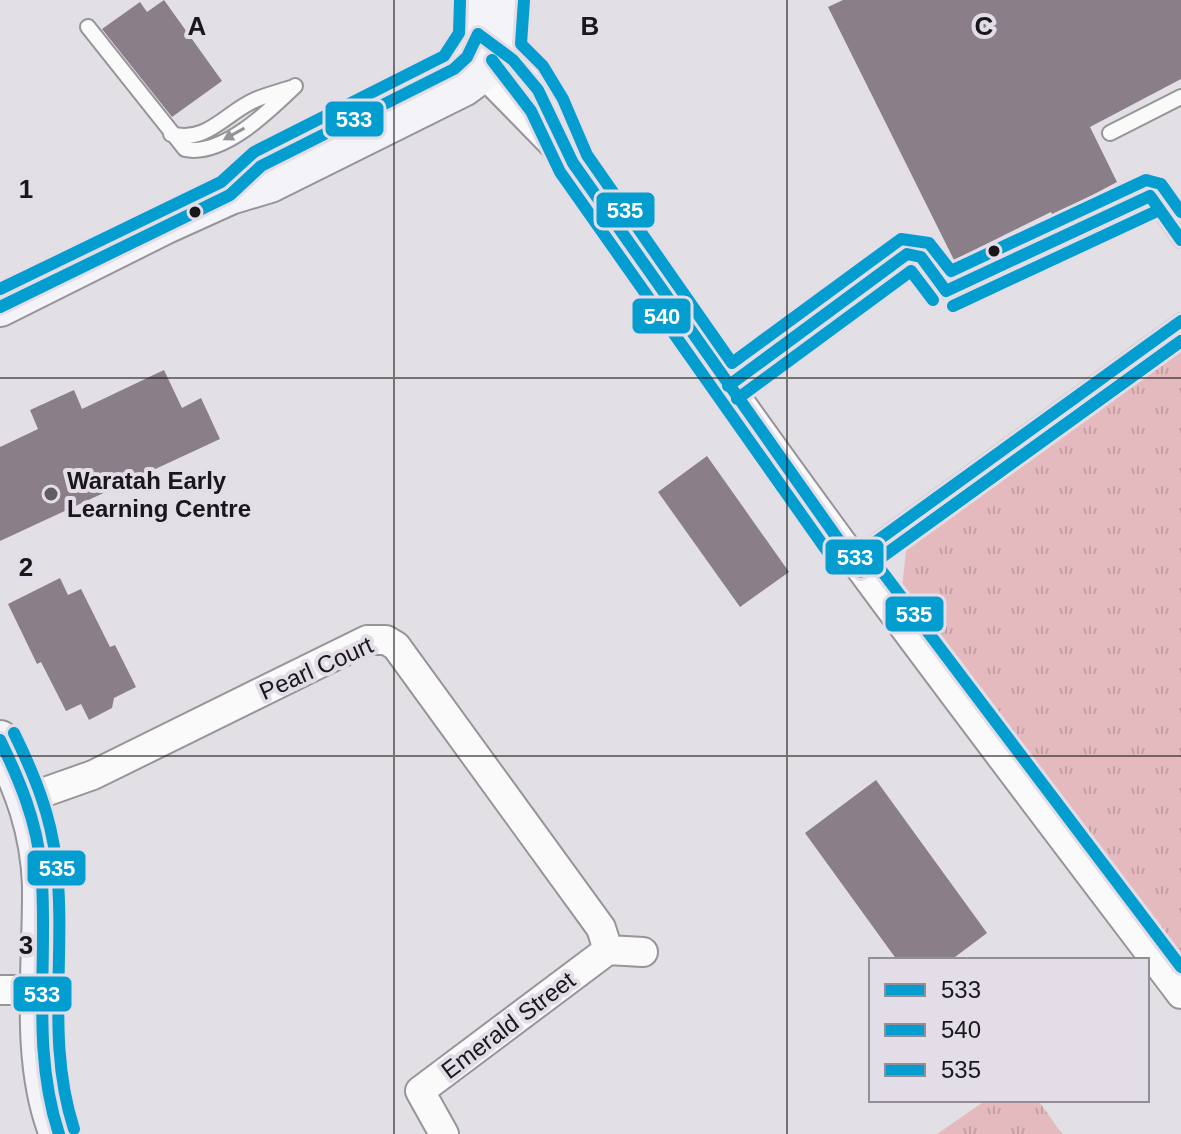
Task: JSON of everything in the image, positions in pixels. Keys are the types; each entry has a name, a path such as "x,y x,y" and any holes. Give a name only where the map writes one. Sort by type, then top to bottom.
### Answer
{"street":[{"path":"0,307 230,195 270,183 463,87 482,42 509,21 508,0"},
{"path":"482,42 573,163 852,559 1181,994"},
{"name":"Pearl Court","path":"28,798 93,775 367,640 386,640 396,646 601,928 608,950"},
{"path":"0,740 28,798 42,882 39,990 48,1107 59,1134"},
{"path":"608,950 643,952"},
{"name":"Emerald Street","path":"444,1134 420,1091 608,950"},
{"path":"0,990 39,990"}],"lane":[{"path":"88,27 185,149 207,149 265,114 295,86"},
{"path":"1110,133 1181,97"},
{"path":"728,386 907,254 921,257 946,291 1150,196 1181,240"},
{"path":"852,559 1181,321"}],"green space":[{"path":"1181,339 1181,964 902,588 907,540"},
{"path":"983,1102 1039,1102 1062,1134 937,1134"}],"building":[{"path":"164,0 222,81 172,117 102,29 140,2 147,12"},
{"path":"843,0 1181,0 1181,79 1090,127 1117,182 1053,216 1051,212 954,260 828,7"},
{"name":"Waratah Early Learning Centre","path":"164,370 182,408 201,398 220,439 0,541 0,447 38,429 30,410 74,390 82,409"},
{"path":"707,456 789,572 740,607 658,492"},
{"path":"60,578 68,595 81,589 110,647 115,645 136,687 114,698 112,708 89,720 81,704 66,711 41,662 37,664 8,604"},
{"path":"876,780 987,933 954,958 896,958 805,833"}],"transit line":[{"name":"535","path":"524,0 521,44 543,66 563,99 587,155 732,363 901,239 929,243 951,271 1146,180 1161,184 1181,212"},
{"name":"535","path":"0,289 221,182 254,152 444,56 459,33 460,1"},
{"name":"533","path":"0,307 230,195 261,166 454,69 467,57 478,34 513,60 538,90 573,163 852,559 1181,321"},
{"name":"540","path":"492,60 531,111 560,172 839,568"},
{"name":"533","path":"728,386 907,254 921,257 946,291 1150,196 1181,240"},
{"name":"540","path":"953,306 1157,211"},
{"name":"540","path":"737,399 911,271 933,300"},
{"name":"540","path":"861,572 1181,341"},
{"name":"535","path":"1181,341 875,562 1181,967"},
{"name":"535","path":"14,733 41,795 54,844 59,895 60,1062 74,1129"},
{"name":"533","path":"0,740 26,802 39,850 43,901 45,1068 59,1134"}],"place":[{"name":"Waratah Early Learning Centre","path":"51,494"}]}
